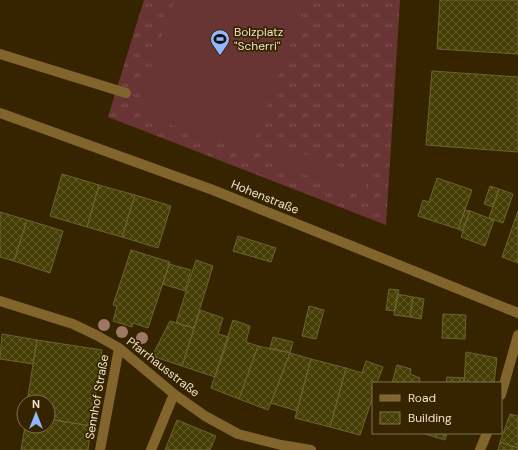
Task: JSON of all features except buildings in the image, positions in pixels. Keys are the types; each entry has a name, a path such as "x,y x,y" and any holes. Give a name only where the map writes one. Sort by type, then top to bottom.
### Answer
{"street":[{"path":"0,54 126,92"},
{"name":"Hohenstraße","path":"0,113 213,190 518,313"},
{"name":"Pfarrhausstraße","path":"0,301 73,324 96,335 119,348 174,394 205,416 238,434 281,445 310,450"},
{"path":"502,391 518,335"},
{"name":"Sennhof Straße","path":"100,450 119,348"},
{"path":"151,450 174,394"},
{"path":"480,450 487,434"}],"green space":[{"path":"144,0 400,0 386,225 108,117"},
{"name":"Bolzplatz \"Scherri\"","path":"175,0 305,0 250,153 135,112"},
{"path":"281,146 369,177 363,195 274,164"}],"place":[{"name":"Bolzplatz \"Scherri\"","path":"220,56"}]}
